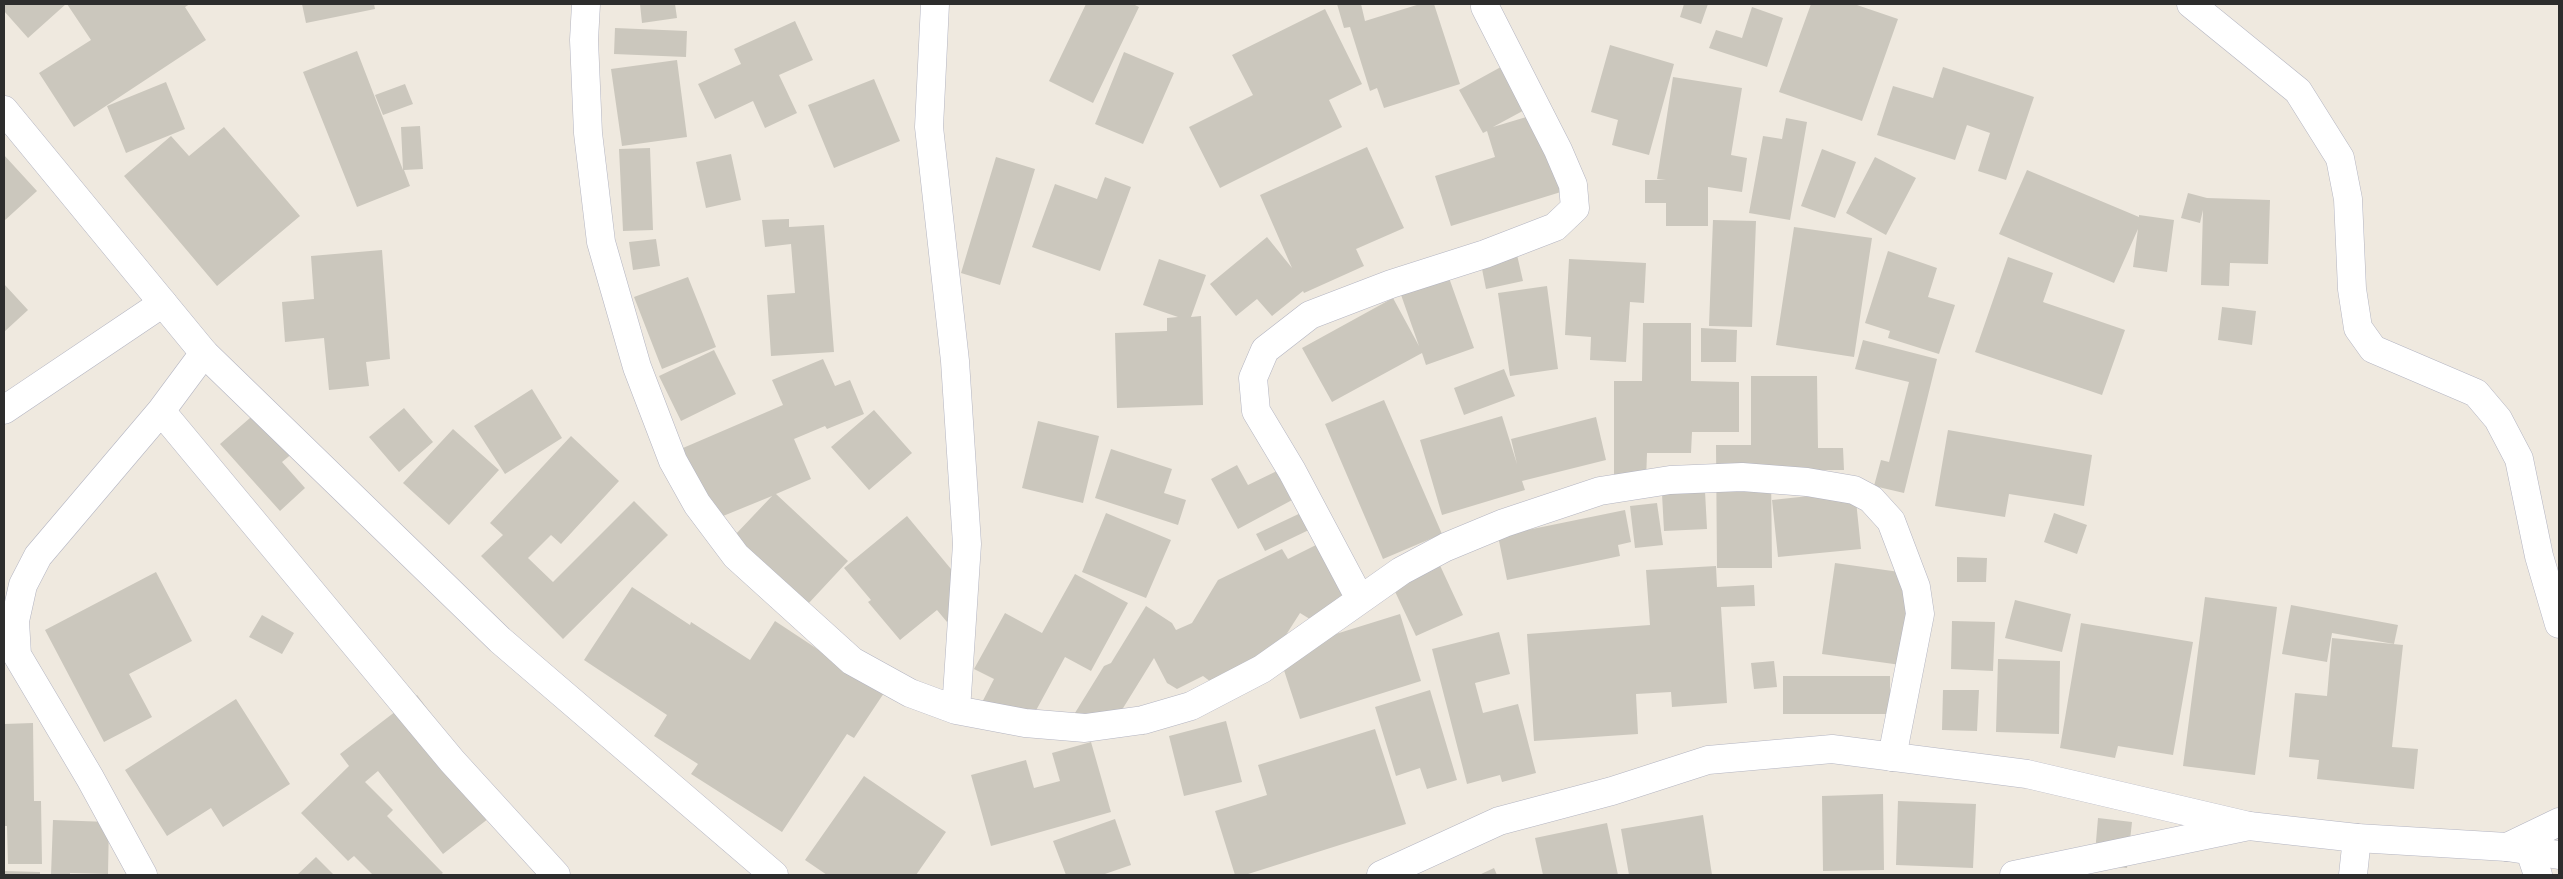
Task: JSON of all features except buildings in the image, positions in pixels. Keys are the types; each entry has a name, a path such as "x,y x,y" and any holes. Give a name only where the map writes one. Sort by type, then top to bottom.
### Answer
{"street":[{"path":"586,4 584,40 588,133 601,242 637,367 673,461 697,504 736,556 852,661 910,693 956,710 1025,723 1085,728 1143,720 1191,706 1262,669 1401,571 1446,547 1504,522 1600,492 1670,480 1742,477 1807,482 1854,490 1871,499 1891,521 1916,587 1920,614 1892,757"},
{"path":"935,4 929,127 955,361 968,544 956,710"},
{"path":"2191,4 2298,91 2340,158 2348,199 2352,289 2358,328 2373,349 2476,393 2498,419 2519,459 2539,556 2559,624"},
{"path":"1360,599 1292,471 1256,411 1253,378 1265,350 1310,315 1391,284 1556,228 1576,208 1573,185 1558,150 1485,7"},
{"path":"4,110 204,353 500,640 774,875"},
{"path":"4,410 163,303"},
{"path":"143,875 90,778 17,655 15,621 23,585 38,556 161,411 204,353"},
{"path":"161,411 452,761 556,875"},
{"path":"1381,875 1499,821 1612,791 1708,760 1832,749 2027,774 2249,826 2525,858 2559,855"},
{"path":"2525,858 2559,822"},
{"path":"2014,875 2249,826"},
{"path":"2353,875 2357,838"}]}
